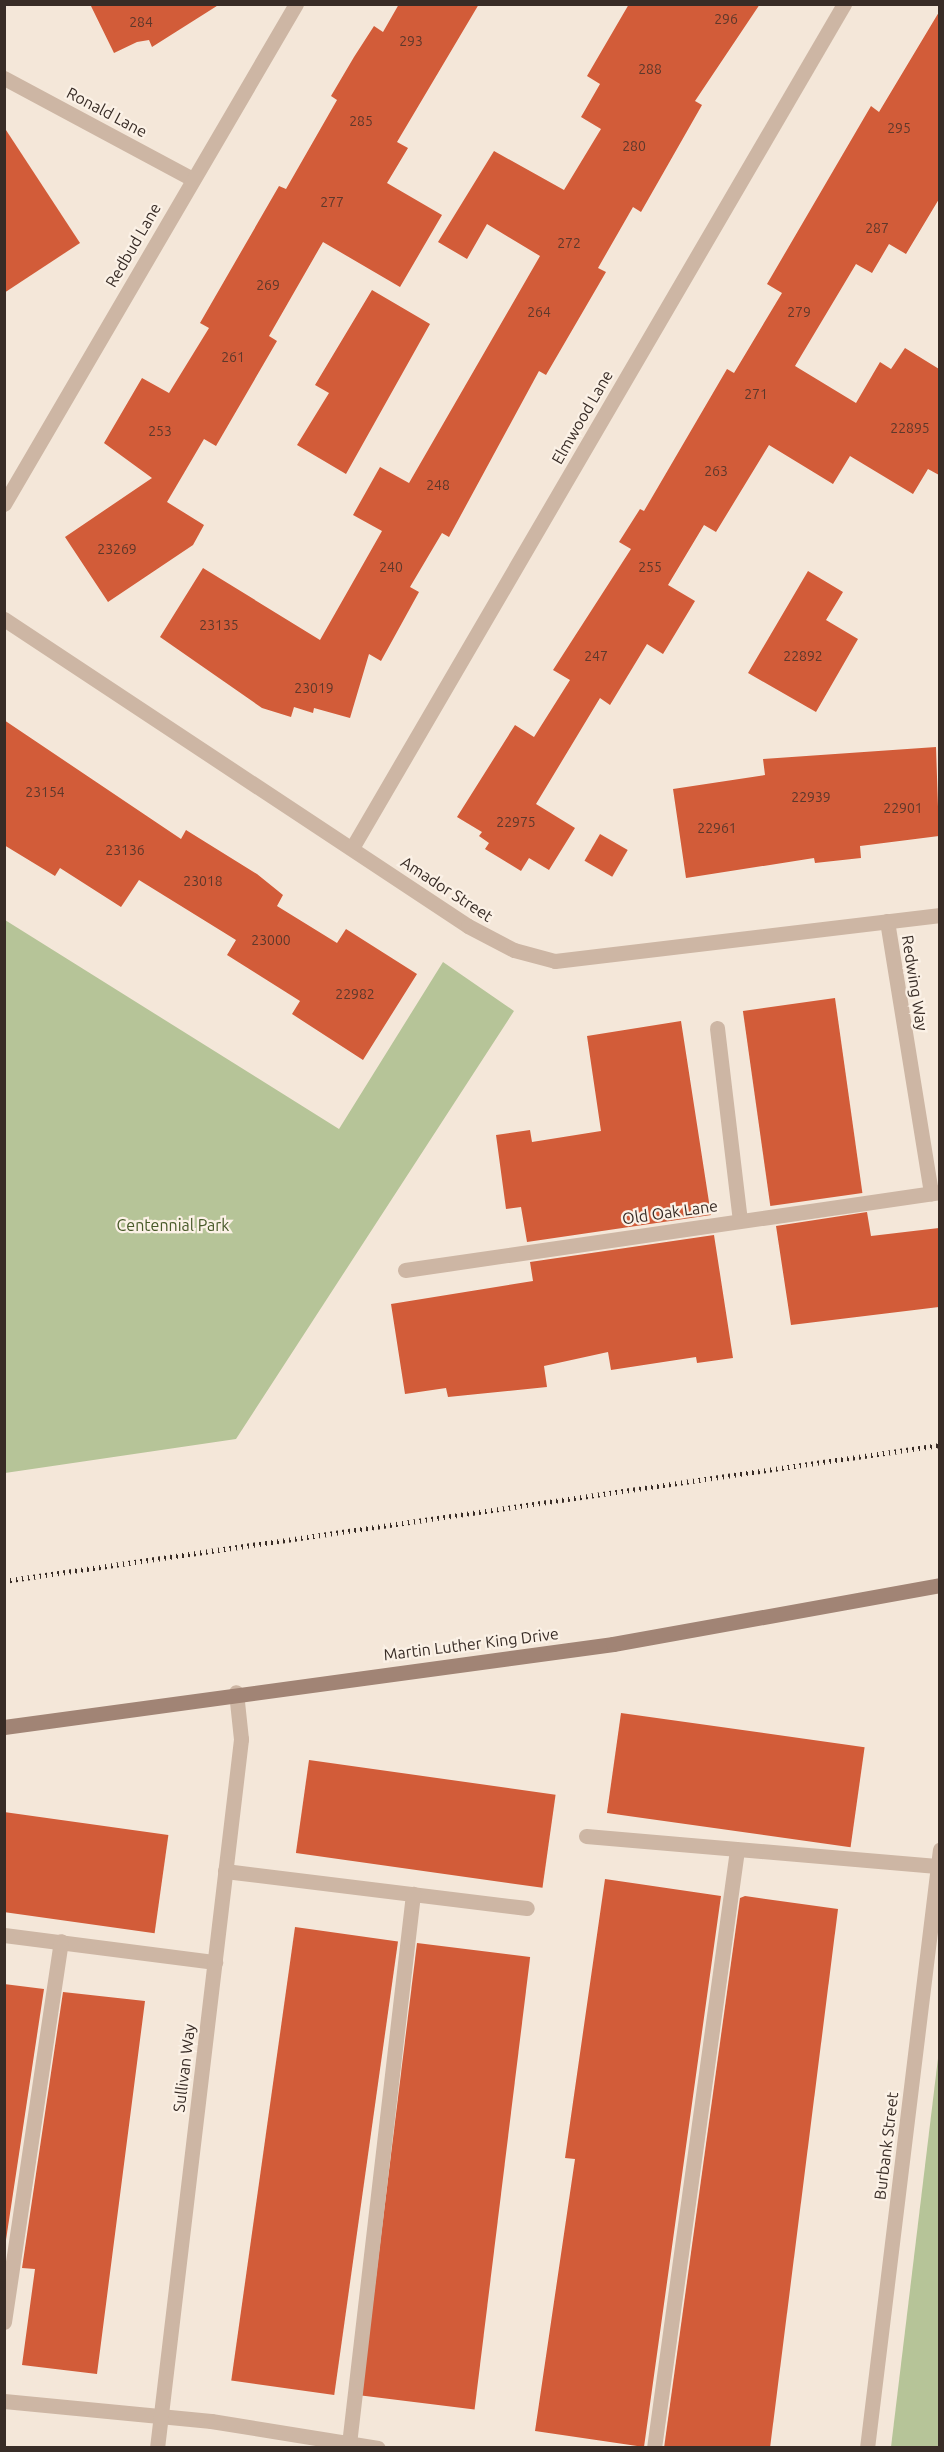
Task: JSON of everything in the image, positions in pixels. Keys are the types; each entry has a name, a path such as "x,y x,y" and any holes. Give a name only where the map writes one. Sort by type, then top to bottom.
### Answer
{"street":[{"name":"Redbud Lane","path":"4,504 296,4"},
{"name":"Elmwood Lane","path":"352,849 844,4"},
{"name":"Ronald Lane","path":"4,78 192,179"},
{"name":"Amador Street","path":"4,619 468,926 514,950 555,961 939,915"},
{"name":"Redwing Way","path":"887,921 935,1192"},
{"path":"717,1028 740,1220"},
{"name":"Old Oak Lane","path":"405,1270 935,1192"},
{"name":"Martin Luther King Drive","path":"4,1727 236,1692 613,1644 939,1585"},
{"name":"Sullivan Way","path":"157,2448 241,1739 236,1692"},
{"path":"586,1836 737,1851 937,1866"},
{"name":"Burbank Street","path":"867,2448 939,1849"},
{"path":"654,2448 737,1851"},
{"path":"225,1871 527,1908"},
{"path":"349,2444 413,1894"},
{"path":"4,1935 215,1962"},
{"path":"4,2322 62,1941"},
{"path":"4,2401 160,2418 378,2448"}],"green space":[{"name":"Centennial Park","path":"5,920 339,1129 443,962 514,1011 236,1439 5,1473"},
{"path":"939,2050 939,2447 891,2447"}],"building":[{"path":"90,4 220,4 152,47 149,40 137,42 114,53"},
{"path":"399,4 479,4 397,142 408,148 387,183 442,215 400,287 323,242 269,336 277,341 216,446 204,439 167,502 204,525 193,545 108,602 65,537 152,478 104,443 142,378 169,393 209,328 200,323 279,186 286,189 337,100 331,96 354,57 374,26 383,32"},
{"path":"629,4 760,4 695,101 702,105 641,212 633,207 598,268 606,272 546,375 539,371 449,537 442,533 410,587 419,592 381,661 369,654 350,718 314,708 313,713 294,707 291,717 262,708 160,637 203,568 320,640 382,531 353,515 380,467 409,483 540,256 487,224 467,259 438,242 494,151 564,190 601,129 581,117 600,84 587,76"},
{"path":"939,12 939,199 906,254 889,244 872,273 856,264 795,366 856,403 880,362 891,369 905,348 939,369 939,475 928,469 913,494 850,456 833,484 769,445 716,532 704,525 668,585 695,601 663,654 647,644 610,705 600,698 536,804 575,828 549,870 529,858 521,871 485,849 489,843 479,836 482,832 457,817 515,725 534,737 570,680 553,670 631,549 619,542 640,509 644,511 727,369 734,373 782,293 767,284 871,106 879,112"},
{"path":"4,127 80,243 4,293"},
{"path":"372,290 430,324 346,474 297,445 329,393 315,385"},
{"path":"808,571 843,592 826,620 858,639 816,712 748,673"},
{"path":"4,720 181,839 186,830 257,874 283,895 277,906 337,943 346,929 417,974 363,1060 292,1014 300,1001 227,955 236,940 139,880 121,907 60,868 55,876 4,845"},
{"path":"936,747 939,836 860,846 861,858 815,863 814,858 686,878 673,789 765,775 763,759"},
{"path":"600,834 628,850 612,877 584,861"},
{"path":"835,998 862,1193 770,1206 743,1011"},
{"path":"681,1021 711,1215 527,1242 521,1207 506,1209 496,1135 530,1130 532,1142 601,1131 587,1036"},
{"path":"867,1212 871,1236 939,1228 939,1307 791,1325 776,1226"},
{"path":"714,1235 733,1358 697,1363 696,1357 611,1370 608,1352 544,1366 547,1387 448,1397 446,1388 405,1394 391,1304 533,1281 530,1262"},
{"path":"621,1713 865,1747 851,1847 607,1813"},
{"path":"309,1760 556,1795 542,1888 296,1853"},
{"path":"4,1812 168,1835 155,1933 4,1912"},
{"path":"605,1879 721,1896 644,2447 535,2431 575,2159 565,2158"},
{"path":"745,1896 838,1909 770,2448 664,2448 740,1898"},
{"path":"295,1927 398,1941 334,2395 231,2381"},
{"path":"417,1943 530,1957 475,2409 361,2396"},
{"path":"4,1984 44,1989 4,2253"},
{"path":"63,1992 145,2001 97,2374 22,2365 35,2269 22,2268"}],"railway":[{"path":"4,1581 940,1445"}]}
